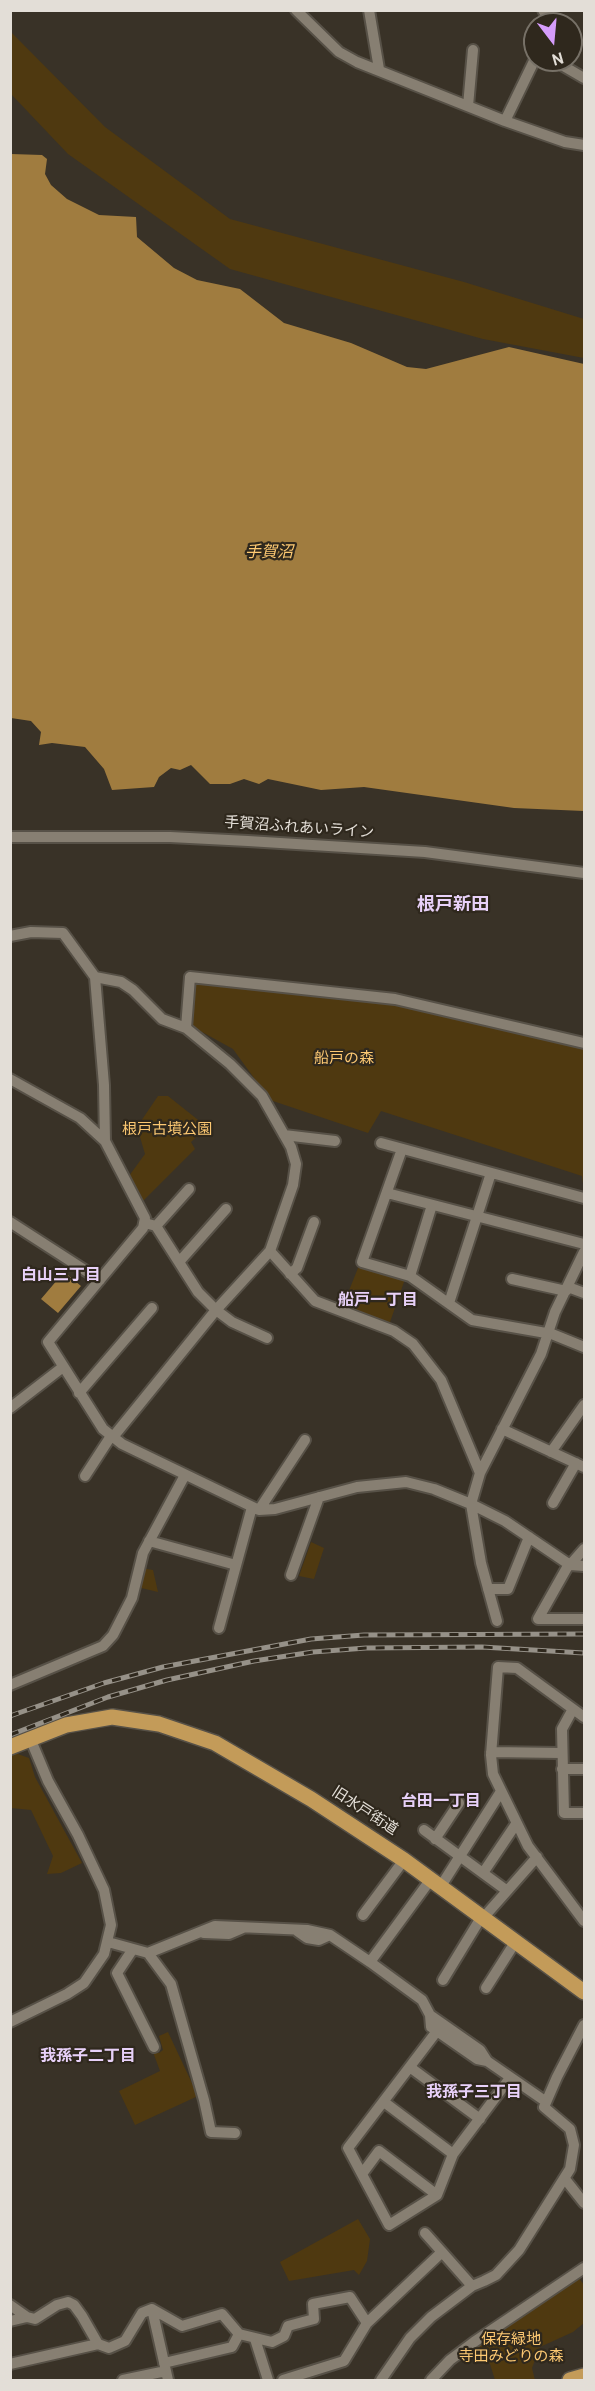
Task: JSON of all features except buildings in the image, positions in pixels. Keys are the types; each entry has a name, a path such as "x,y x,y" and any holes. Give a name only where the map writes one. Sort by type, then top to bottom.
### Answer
{"highway":[{"name":"旧水戸街道","path":"10,1747 66,1725 99,1718 143,1720 215,1743 266,1771 404,1860 585,1992"},
{"path":"570,2380 585,2376"}],"street":[{"path":"296,10 339,52 357,62 505,121 565,142 585,145"},
{"path":"369,10 379,69"},
{"path":"468,105 473,50"},
{"path":"505,121 529,72"},
{"name":"手賀沼ふれあいライン","path":"10,837 170,837 425,852 585,873"},
{"path":"10,936 31,933 63,933 95,977 104,1085 105,1141"},
{"path":"85,1476 112,1437 216,1310 270,1251 296,1172 294,1154 262,1096 247,1078 186,1028 162,1019 127,986 95,977"},
{"path":"186,1028 190,977 395,999 585,1043"},
{"path":"10,1080 80,1118 105,1141 150,1224 198,1292 232,1322 267,1338"},
{"path":"284,1135 336,1141"},
{"path":"381,1143 585,1198"},
{"path":"402,1149 362,1262 410,1276 472,1320 546,1332 585,1347"},
{"path":"449,1304 491,1173"},
{"path":"189,1189 150,1224 48,1342 93,1416 112,1437 255,1508 275,1509 357,1487 406,1482 434,1489 471,1504 529,1537 570,1564 585,1566"},
{"path":"387,1193 585,1244"},
{"path":"410,1276 432,1205"},
{"path":"179,1262 226,1209"},
{"path":"10,1222 100,1280"},
{"path":"290,1274 297,1268 314,1222"},
{"path":"270,1251 315,1301 394,1331 412,1344 441,1380 480,1473"},
{"path":"497,1621 488,1589 471,1504 480,1473 541,1354 546,1332 585,1252"},
{"path":"512,1279 585,1293"},
{"path":"80,1392 152,1308"},
{"path":"10,1408 63,1367"},
{"path":"551,1452 585,1405"},
{"path":"502,1429 582,1465 553,1503"},
{"path":"219,1628 236,1564 255,1508 305,1440"},
{"path":"10,1685 103,1646 127,1609 148,1541 185,1475"},
{"path":"291,1575 319,1497"},
{"path":"488,1589 508,1589 529,1537"},
{"path":"148,1541 236,1564"},
{"path":"585,1549 570,1564 538,1619 585,1619"},
{"path":"585,1717 517,1668 498,1667 491,1752 493,1774 516,1824 537,1857 585,1921"},
{"path":"573,1709 562,1729 564,1813 585,1813"},
{"path":"10,2022 67,1994 84,1983 97,1966 108,1942 111,1913 104,1890 78,1835 48,1781 30,1738"},
{"path":"491,1752 561,1753"},
{"path":"562,1769 585,1769"},
{"path":"369,1962 460,1856 501,1793"},
{"path":"435,1839 459,1803"},
{"path":"483,1873 516,1824"},
{"path":"424,1830 506,1890"},
{"path":"443,1980 483,1917 537,1857"},
{"path":"363,1915 404,1860"},
{"path":"108,1942 148,1953 204,1933 215,1926 308,1930 330,1935 422,2000 430,2015 431,2027 477,2059 487,2061"},
{"path":"486,1988 516,1941"},
{"path":"133,1949 117,1973 154,2047"},
{"path":"148,1953 171,1984 211,2132 235,2133"},
{"path":"430,2015 480,2050 487,2061 545,2101"},
{"path":"381,2380 410,2338 431,2318 472,2286 496,2275 519,2250 565,2180 573,2159 573,2137 566,2123 544,2107 585,2025"},
{"path":"437,2031 348,2148 389,2225 437,2195 453,2154 510,2078"},
{"path":"411,2068 480,2119"},
{"path":"384,2102 453,2154"},
{"path":"362,2174 379,2151 437,2195"},
{"path":"565,2180 585,2203"},
{"path":"425,2233 472,2286"},
{"path":"284,2380 344,2361 367,2323 442,2252"},
{"path":"431,2380 450,2360 474,2342 585,2268"},
{"path":"152,2309 182,2326 222,2314 239,2334 255,2340 279,2341 288,2326 314,2319 313,2304 350,2297 367,2323"},
{"path":"10,2321 27,2317 40,2318 57,2305 68,2302 74,2305 82,2316 98,2344"},
{"path":"10,2305 27,2317"},
{"path":"10,2364 98,2344 108,2348 118,2346 125,2341 142,2313 152,2309"},
{"path":"152,2309 166,2372"},
{"path":"123,2380 166,2372 232,2347 239,2334"},
{"path":"255,2340 268,2380"}],"green space":[{"path":"10,31 105,127 230,219 464,282 584,319 584,358 483,339 230,269 68,154 11,94"},
{"name":"船戸の森","path":"196,981 389,1002 584,1047 584,1191 582,1176 381,1111 368,1133 270,1100 233,1049 193,1027 192,998 193,983"},
{"name":"根戸古墳公園","path":"158,1096 168,1096 207,1127 191,1142 195,1149 143,1201 129,1176 145,1154 137,1127"},
{"path":"360,1263 405,1279 389,1325 342,1308"},
{"path":"311,1542 324,1548 314,1579 299,1576"},
{"path":"142,1568 153,1570 158,1592 137,1587"},
{"path":"15,1753 29,1758 35,1777 82,1863 61,1873 47,1874 53,1856 31,1810 11,1808 10,1755"},
{"path":"168,2032 198,2096 135,2125 119,2091 160,2071 153,2052 159,2053 163,2050 159,2036"},
{"path":"358,2219 370,2239 367,2261 359,2275 354,2270 289,2281 280,2262"},
{"name":"保存緑地 寺田みどりの森","path":"575,2273 584,2285 584,2323 573,2332 540,2347 532,2368 535,2380 495,2380 490,2364 473,2344"}],"water":[{"name":"手賀沼","path":"11,154 42,155 47,159 45,174 51,185 67,199 99,215 136,217 137,237 174,268 197,280 240,289 284,323 351,343 407,367 426,369 509,347 584,364 584,811 514,808 364,787 321,790 268,779 259,784 244,779 230,784 210,784 191,765 180,770 171,768 159,777 154,787 112,790 104,769 85,747 52,743 39,745 41,732 31,721 11,718"},
{"path":"64,1272 81,1286 58,1313 41,1299"}],"railway":[{"path":"10,1716 104,1683 163,1667 311,1639 364,1635 584,1634"},
{"path":"10,1735 108,1697 167,1680 254,1661 313,1652 366,1648 482,1647 584,1653"}],"district":[{"name":"根戸新田","path":"453,906"},
{"name":"白山三丁目","path":"61,1277"},
{"name":"船戸一丁目","path":"378,1302"},
{"name":"台田一丁目","path":"441,1803"},
{"name":"我孫子二丁目","path":"88,2058"},
{"name":"我孫子三丁目","path":"474,2094"}]}
